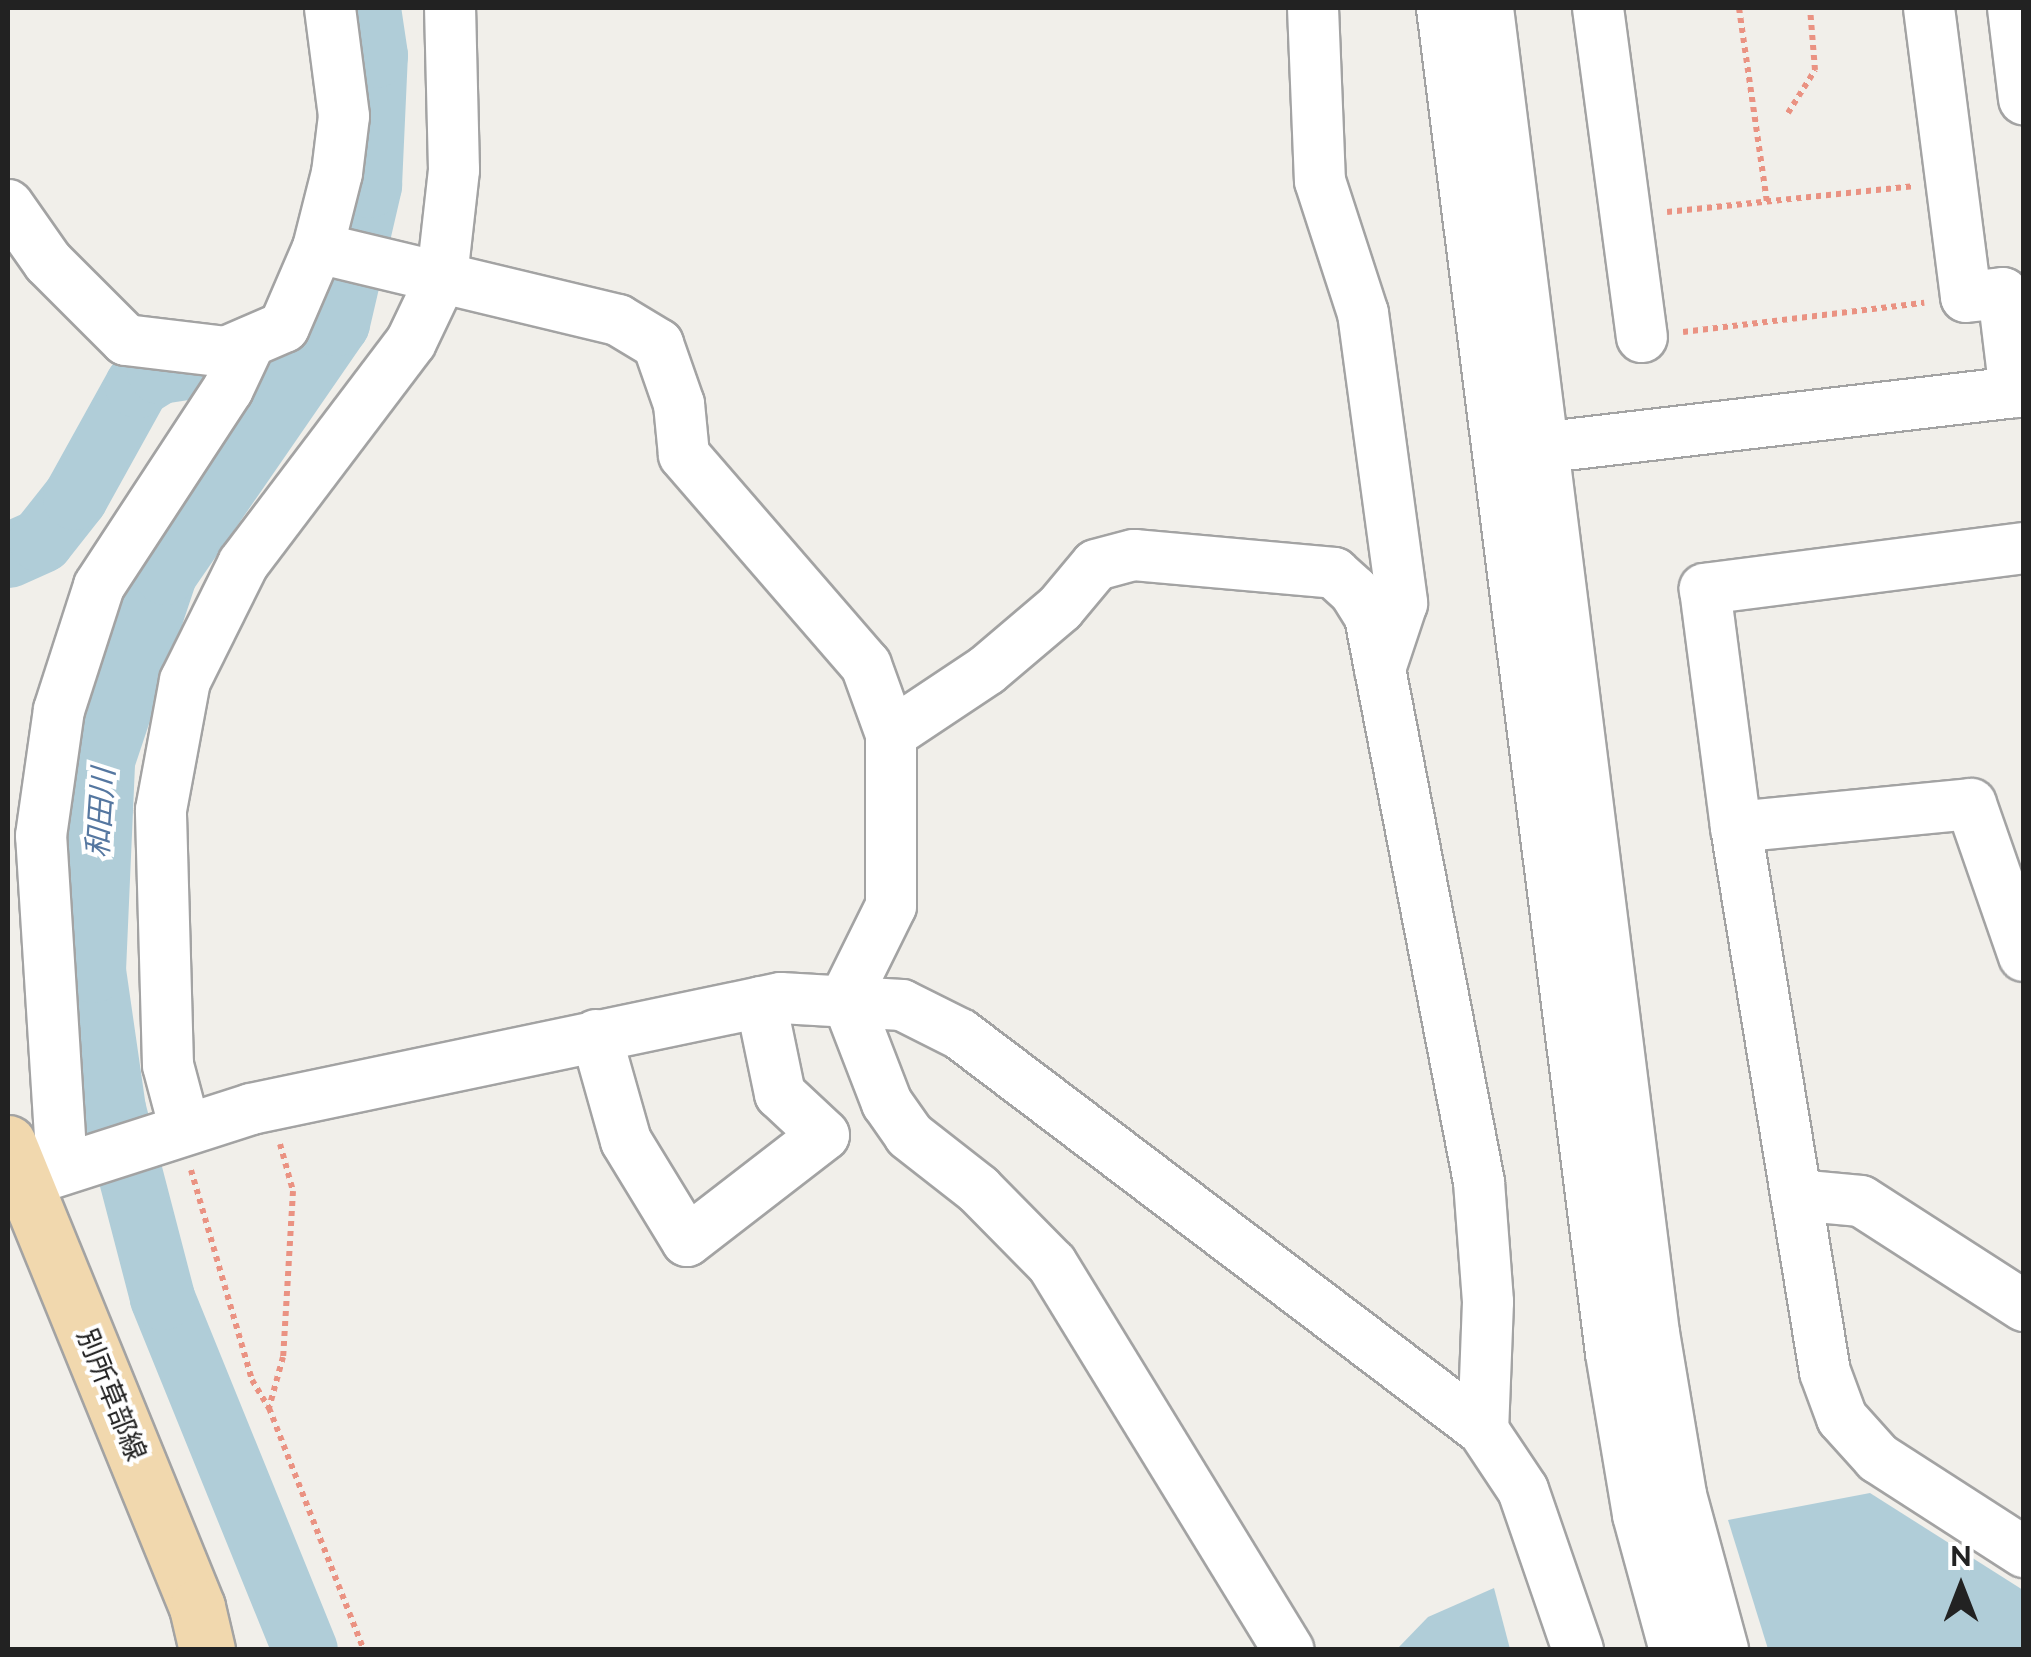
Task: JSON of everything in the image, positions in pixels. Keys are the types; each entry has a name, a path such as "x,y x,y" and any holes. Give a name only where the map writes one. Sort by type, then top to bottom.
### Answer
{"main road":[{"name":"別所草部線","path":"43,1164 197,1606 206,1650"}],"street":[{"path":"8,206 28,270 126,340 226,352 284,326 325,249 344,116 330,8"},
{"path":"179,1131 168,1065 161,810 185,681 243,564 411,342 434,276 454,170 450,8"},
{"path":"1313,8 1320,181 1363,313 1402,603 1379,671"},
{"path":"1442,8 1522,450 1681,1495 1723,1650"},
{"path":"1488,8 1522,450 1611,1352 1638,1514 1674,1650"},
{"path":"1598,8 1642,337"},
{"path":"1522,450 2019,392 1998,292 1951,182 1928,8"},
{"path":"2013,8 2024,99"},
{"path":"325,249 618,320 658,344 679,404 684,455 866,665 891,734 891,906 846,996 888,1103 909,1135 978,1189 1052,1264 1289,1650"},
{"path":"250,342 228,390 99,586 59,710 41,836 43,1164 251,1109 760,1002 846,996 902,1005 960,1034 1483,1430 1523,1490 1578,1650"},
{"path":"2024,548 1705,590 1736,828 1825,1372 1842,1418 1878,1458 2024,1552"},
{"path":"891,734 987,670 1060,608 1096,565 1134,555 1334,574 1370,617 1479,1182 1488,1302 1483,1430"},
{"path":"1736,828 1970,804 2024,956"},
{"path":"596,1035 626,1141 688,1241 824,1135 780,1094 760,1002"},
{"path":"1796,1195 1861,1201 2024,1306"}],"path":[{"path":"1740,8 1767,202"},
{"path":"1788,113 1815,70 1810,8"},
{"path":"1626,217 1951,182"},
{"path":"1642,337 1998,292"},
{"path":"251,1109 280,1140 293,1190 284,1357 269,1408"},
{"path":"179,1131 207,1243 252,1380 269,1408 364,1650"}],"water":[{"path":"1870,1493 2023,1590 2023,1649 1768,1649 1728,1520"},
{"path":"1494,1588 1510,1649 1397,1649 1428,1617"}],"waterway":[{"name":"和田川","path":"305,1650 162,1297 113,1109 93,970 102,760 165,572 337,323 369,185 375,55 368,8"},
{"path":"8,555 41,540 75,497 137,385 159,371 252,357"}]}
